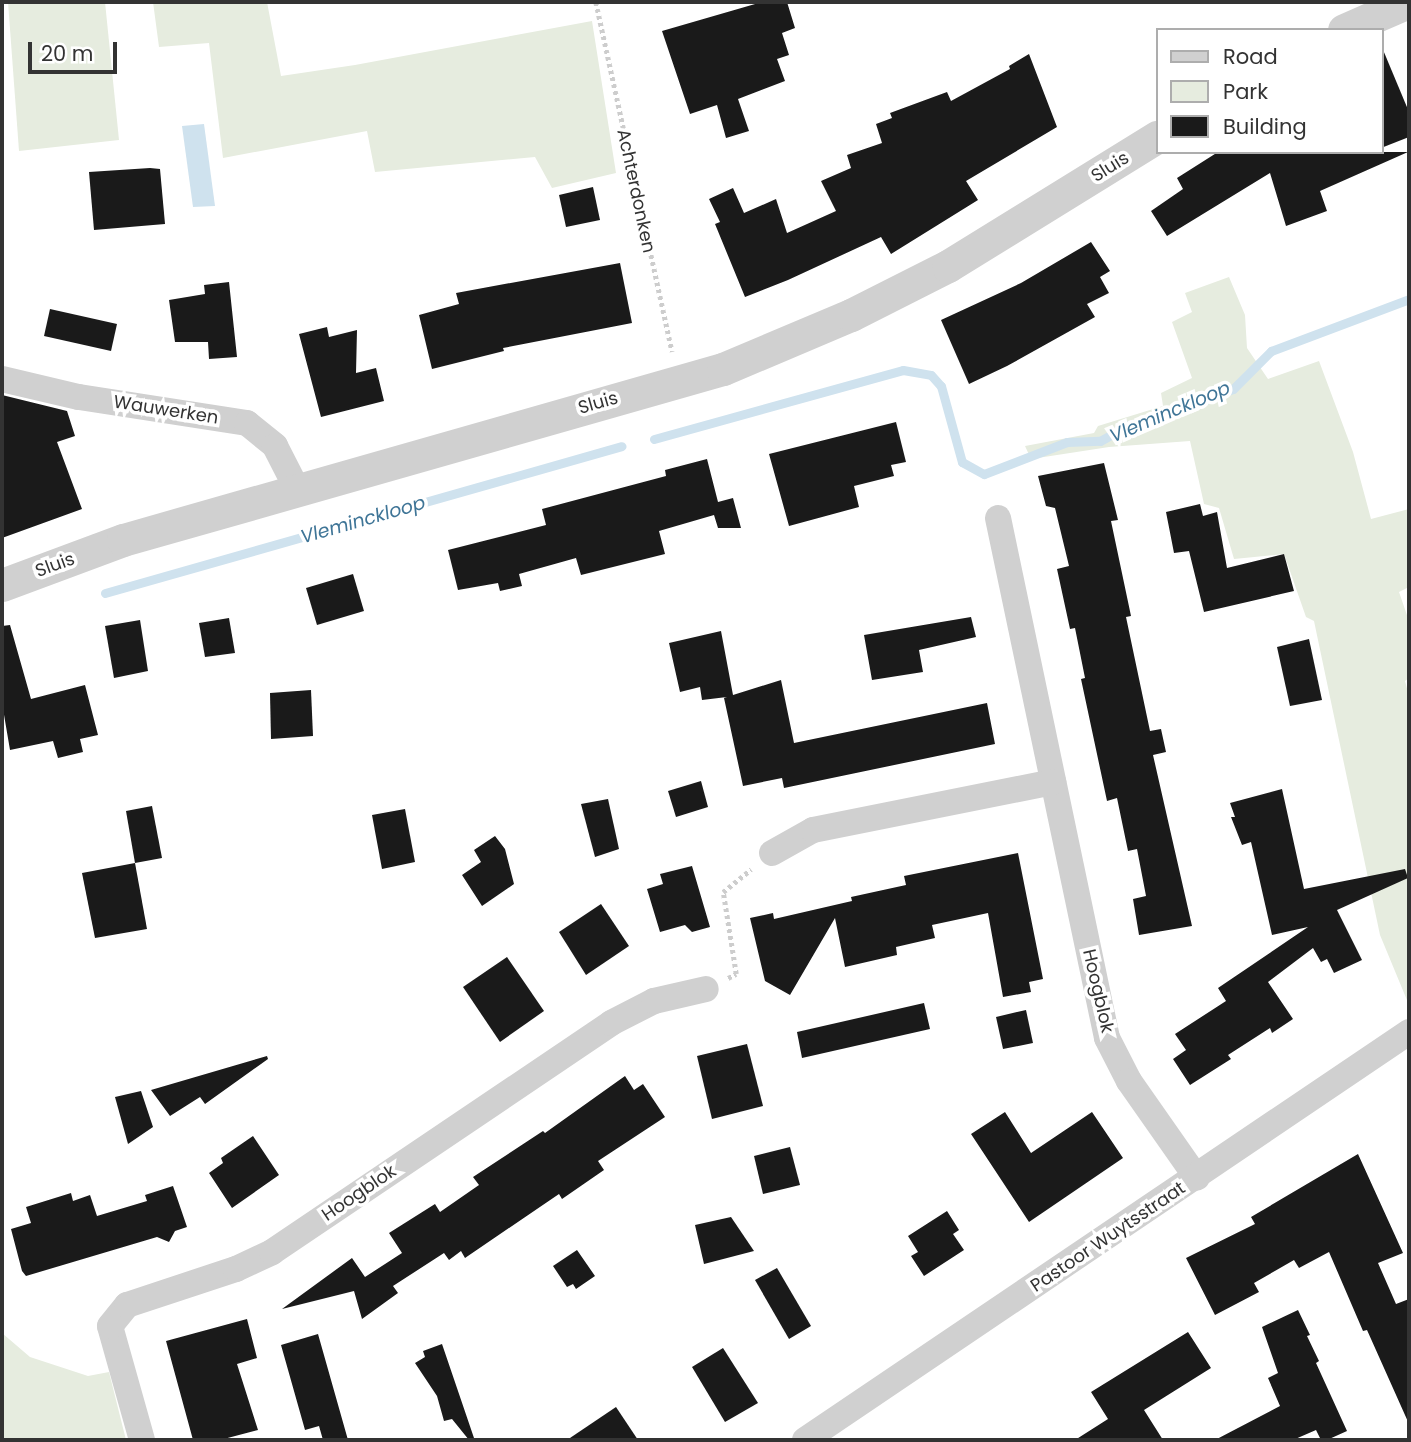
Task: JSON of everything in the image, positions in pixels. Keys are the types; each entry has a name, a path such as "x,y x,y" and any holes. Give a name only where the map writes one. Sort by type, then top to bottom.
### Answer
{"street":[{"path":"1349,28 1408,2"},
{"name":"Sluis","path":"2,585 123,540 723,369 863,309 948,266 1156,138"},
{"name":"Wauwerken","path":"2,379 79,397 247,423 275,446 297,489"},
{"name":"Hoogblok","path":"998,519 1107,1038 1129,1081 1197,1178"},
{"path":"772,853 813,830 1053,782"},
{"name":"Hoogblok","path":"142,1440 110,1326 127,1305 236,1269 272,1252 611,1023 654,1001 706,989"},
{"name":"Pastoor Wuytsstraat","path":"805,1440 1197,1178 1409,1032"}],"path":[{"name":"Achterdonken","path":"596,2 678,381"},
{"path":"706,989 736,974 723,892 772,853"}],"green space":[{"path":"8,2 105,2 119,140 19,151"},
{"path":"153,2 267,2 281,76 592,21 616,173 552,188 535,157 375,172 367,131 223,158 209,43 159,47"},
{"path":"1229,277 1245,315 1247,348 1268,379 1319,361 1353,452 1371,519 1409,509 1409,587 1399,592 1409,621 1409,678 1405,681 1409,696 1409,1005 1380,935 1314,621 1306,617 1284,554 1234,559 1219,508 1204,504 1190,441 1109,447 1031,459 1025,446 1094,433 1098,426 1163,406 1161,393 1192,378 1172,322 1192,312 1185,293"},
{"path":"2,1333 30,1357 88,1376 109,1372 126,1440 2,1440"}],"water":[{"path":"204,124 215,206 193,207 182,126"}],"building":[{"path":"762,2 787,2 795,28 782,33 789,55 777,59 785,81 738,99 749,131 726,138 717,105 690,114 662,31"},
{"path":"1383,50 1409,112 1409,137 1383,147"},
{"path":"1029,54 1057,127 966,181 978,200 891,254 881,237 745,297 715,224 720,222 709,199 733,188 744,213 776,199 787,233 836,211 821,181 851,168 847,155 882,143 876,124 892,118 890,113 947,92 951,101 1010,69 1009,66"},
{"path":"1408,152 1320,191 1327,211 1286,226 1270,173 1167,236 1151,211 1183,189 1177,178 1215,154"},
{"path":"160,169 165,224 94,230 89,172"},
{"path":"593,187 600,220 566,227 559,195"},
{"path":"1091,242 1110,271 1100,277 1109,293 1087,304 1095,317 969,384 941,320 1021,283"},
{"path":"620,263 632,323 503,348 504,351 432,369 419,315 459,304 456,293"},
{"path":"229,282 237,357 209,359 208,342 175,342 169,300 205,294 204,285"},
{"path":"50,309 117,324 111,351 44,336"},
{"path":"327,327 329,337 357,330 356,373 376,368 384,401 321,417 299,334"},
{"path":"2,395 67,411 75,436 57,442 82,509 2,538"},
{"path":"896,422 906,462 891,465 894,476 854,486 859,507 789,526 769,454"},
{"path":"707,459 718,502 733,498 741,528 718,528 714,515 659,531 665,554 581,575 576,558 519,574 522,586 500,591 498,583 458,590 448,550 546,525 542,509 666,476 665,470"},
{"path":"1104,463 1118,520 1111,521 1131,616 1126,617 1150,731 1161,729 1166,752 1153,755 1192,926 1139,935 1133,899 1146,896 1137,849 1128,851 1117,798 1107,801 1081,679 1085,678 1075,628 1070,629 1057,569 1069,566 1055,508 1046,506 1038,476"},
{"path":"1200,504 1203,516 1217,512 1227,568 1284,554 1294,591 1204,612 1189,551 1174,553 1166,512"},
{"path":"353,574 364,611 317,625 306,588"},
{"path":"971,617 976,637 919,650 923,672 872,680 864,635"},
{"path":"229,618 235,653 205,657 199,623"},
{"path":"140,620 148,671 114,678 105,626"},
{"path":"10,625 31,699 85,685 98,735 80,739 83,752 58,758 53,741 10,750 2,703 2,626"},
{"path":"721,631 733,695 781,680 794,743 987,703 995,744 784,788 782,778 743,786 724,698 727,697 702,700 700,687 680,692 669,643"},
{"path":"1309,639 1322,700 1290,706 1277,647"},
{"path":"311,690 313,736 271,739 270,693"},
{"path":"701,781 708,807 676,817 668,791"},
{"path":"1282,789 1304,889 1405,869 1408,878 1337,910 1362,960 1334,973 1327,959 1321,962 1313,948 1268,982 1293,1019 1272,1033 1270,1028 1228,1055 1231,1059 1190,1085 1173,1059 1186,1050 1175,1034 1226,1001 1218,988 1308,927 1272,935 1251,842 1242,845 1231,817 1235,817 1230,803"},
{"path":"608,799 619,849 595,857 581,804"},
{"path":"152,806 162,858 135,863 126,811"},
{"path":"405,809 415,862 382,869 372,815"},
{"path":"495,836 505,849 514,884 482,906 462,875 481,862 474,850"},
{"path":"1018,853 1043,979 1029,982 1031,992 1003,997 988,913 932,925 935,938 896,947 897,955 845,967 835,918 790,995 765,981 750,918 773,913 774,919 852,901 851,897 906,885 904,876"},
{"path":"135,863 147,929 95,938 82,873"},
{"path":"692,866 710,927 692,932 685,925 660,932 647,889 663,884 660,874"},
{"path":"601,904 629,946 586,975 559,932"},
{"path":"507,957 544,1011 500,1042 463,987"},
{"path":"924,1003 930,1029 802,1058 797,1032"},
{"path":"1026,1010 1033,1043 1003,1049 996,1017"},
{"path":"747,1044 763,1106 712,1119 697,1056"},
{"path":"267,1056 268,1059 205,1104 200,1097 170,1116 151,1090"},
{"path":"625,1076 634,1090 643,1084 665,1117 598,1161 604,1170 562,1199 559,1194 465,1258 461,1251 449,1260 444,1253 393,1286 398,1293 362,1319 354,1291 282,1309 352,1258 365,1277 402,1253 389,1233 435,1204 440,1212 479,1185 473,1177 543,1131 545,1133"},
{"path":"141,1091 153,1127 128,1144 115,1097"},
{"path":"1005,1112 1031,1153 1092,1112 1123,1158 1029,1222 971,1134"},
{"path":"253,1136 279,1175 232,1208 209,1173 223,1163 221,1158"},
{"path":"790,1147 800,1185 763,1194 754,1156"},
{"path":"1358,1154 1403,1253 1378,1263 1396,1304 1409,1299 1409,1424 1367,1330 1363,1331 1329,1252 1299,1268 1294,1260 1254,1283 1259,1292 1215,1315 1186,1258 1255,1224 1251,1217"},
{"path":"173,1186 187,1227 175,1231 169,1242 157,1237 26,1276 22,1271 11,1229 31,1223 26,1207 71,1193 73,1201 90,1195 97,1216 147,1201 145,1195"},
{"path":"947,1211 959,1230 953,1234 964,1250 924,1276 911,1256 918,1252 908,1236"},
{"path":"731,1217 754,1251 704,1264 695,1225"},
{"path":"577,1250 595,1276 576,1289 573,1284 567,1287 553,1266"},
{"path":"777,1268 811,1326 789,1339 755,1280"},
{"path":"1298,1310 1319,1361 1316,1363 1347,1431 1327,1440 1321,1440 1316,1430 1293,1440 1215,1440 1280,1406 1268,1378 1278,1373 1262,1327"},
{"path":"247,1319 257,1358 237,1364 258,1430 220,1440 193,1440 166,1341"},
{"path":"1188,1332 1211,1368 1144,1410 1163,1440 1075,1440 1108,1419 1091,1392"},
{"path":"318,1334 348,1440 323,1440 319,1426 305,1430 281,1345"},
{"path":"442,1344 474,1438 469,1440 452,1419 444,1421 437,1396 415,1363 425,1357 423,1351"},
{"path":"723,1348 758,1403 725,1422 692,1367"},
{"path":"616,1407 638,1440 567,1440"}],"waterway":[{"name":"Vleminckloop","path":"654,439 903,370 931,375 941,386 962,462 984,474 1067,442 1100,441 1129,425 1176,412 1233,389 1271,351 1409,299"},
{"name":"Vleminckloop","path":"105,593 622,446"}]}
